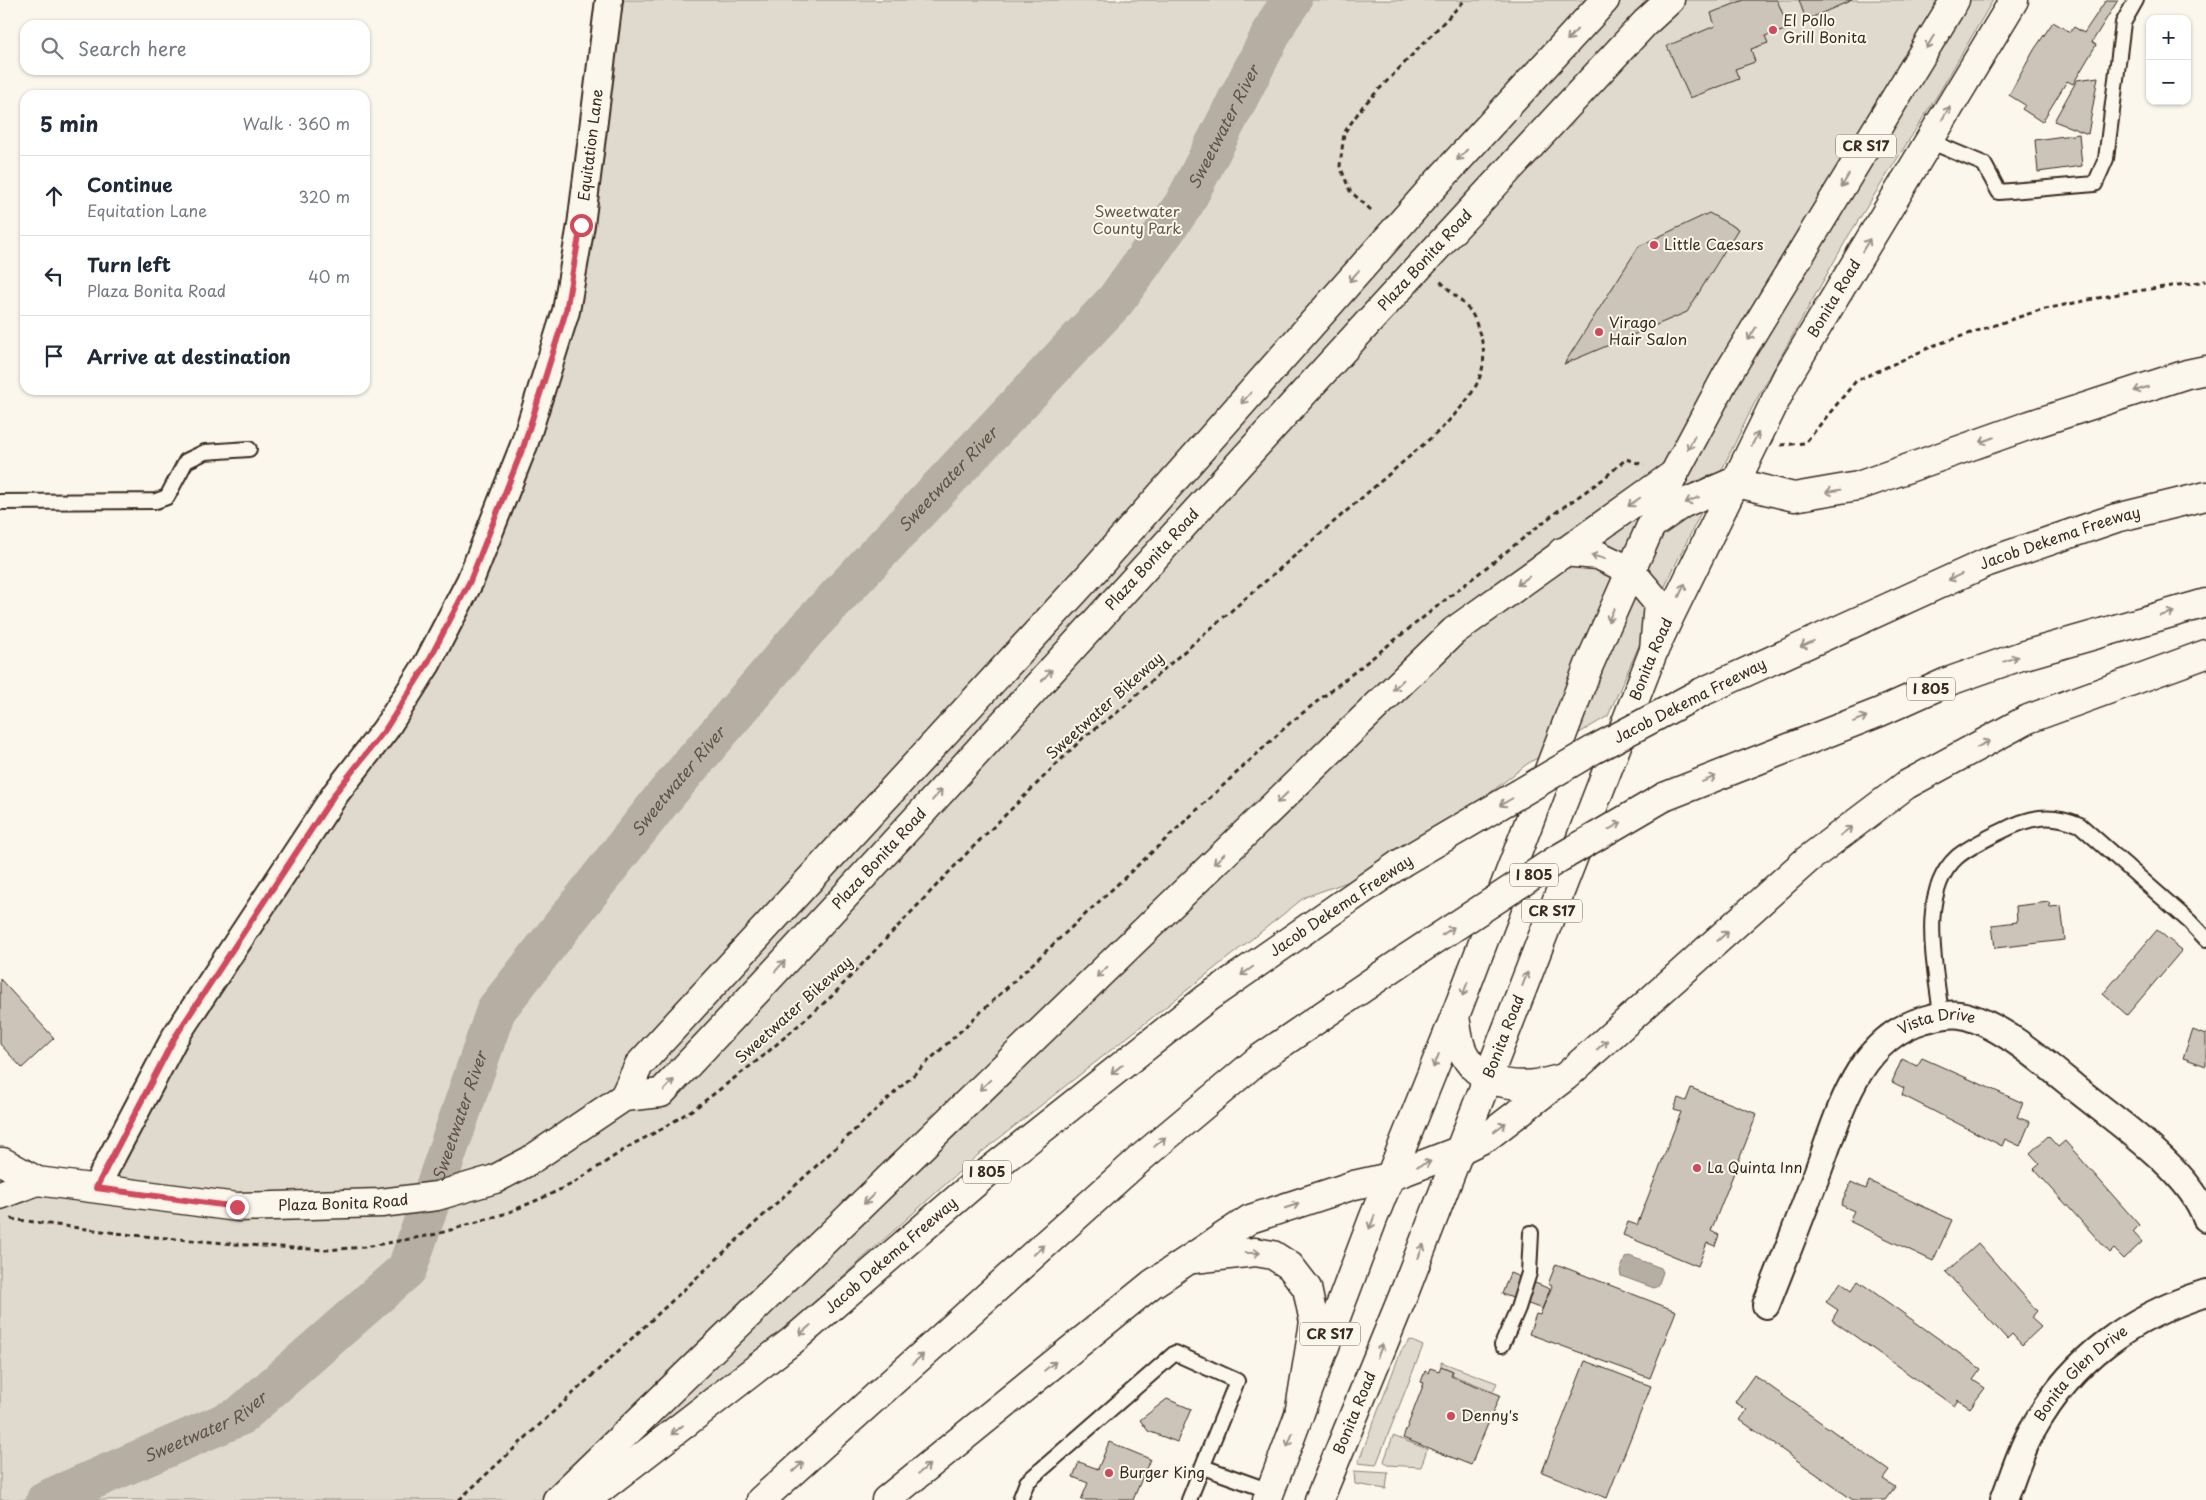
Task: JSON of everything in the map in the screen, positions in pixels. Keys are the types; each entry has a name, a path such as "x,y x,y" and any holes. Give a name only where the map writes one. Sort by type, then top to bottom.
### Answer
{"main road":[{"path":"624,1097 639,1065 1090,575 1433,187 1605,0"},
{"name":"Plaza Bonita Road","path":"0,1162 37,1181 237,1207 382,1203 437,1196 495,1179 529,1162 624,1097 661,1093 752,997 1465,215 1645,23 1670,0"},
{"name":"CR S17","path":"1269,1496 1390,1177 1455,1016 1589,665 1674,474 1727,375 1955,0"},
{"name":"Bonita Road","path":"1319,1500 1403,1296 1486,1078 1654,650 1734,482 1787,377 2014,0"},
{"path":"1653,524 1682,504 1734,482 1794,497 1858,486 2030,425 2187,374 2206,370"},
{"path":"557,1500 1454,631 1562,552 1674,474"},
{"path":"2116,518 2179,486 2206,478"},
{"name":"Jacob Dekema Freeway","path":"586,1500 792,1341 988,1172 1207,998 1401,863 1593,750 1702,692 1988,562 2116,518 2206,496"},
{"path":"1562,552 1598,555 1631,571 1658,602 1654,650"},
{"name":"I 805","path":"761,1500 1141,1158 1259,1059 1407,958 1556,860 1664,797 1880,712 1947,682 2021,656 2206,603"},
{"path":"886,1500 1152,1284 1250,1219 1354,1185 1390,1177 1458,1151 1487,1137 1565,1077 1807,860 1906,785 2028,719 2206,654"},
{"path":"1455,1016 1463,1052 1474,1068 1486,1078 1506,1084 1523,1085 1540,1084 1565,1077"},
{"name":"Plaza Bonita Road","path":"0,1195 37,1181"},
{"path":"1188,1260 1255,1252 1273,1255 1290,1266 1308,1288 1314,1322 1299,1415"}],"street":[{"name":"Equitation Lane","path":"96,1188 175,1037 336,792 385,730 427,664 470,581 524,445 566,311 581,225 608,0"},
{"name":"Vista Drive","path":"1766,1306 1850,1086 1878,1047 1896,1032 1915,1023 1941,1015 1959,1015 1974,1019 2009,1038 2050,1067 2161,1158 2190,1188 2206,1218"},
{"name":"Bonita Glen Drive","path":"2004,1500 2032,1430 2061,1387 2087,1358 2113,1337 2147,1316 2206,1293"}],"lane":[{"path":"1929,140 1984,164 1999,192 2095,184 2106,159 2123,23 2136,0"},
{"path":"0,502 156,501 167,497 186,462 205,452 249,450"},
{"path":"1941,1015 1933,935 1933,902 1942,879 1956,858 2006,829 2036,818 2048,816 2080,825 2190,922 2206,939"},
{"path":"1502,1345 1529,1273 1531,1233"},
{"path":"1020,1500 1027,1482 1175,1353 1238,1381 1189,1500"},
{"path":"1203,1467 1269,1496"}],"path":[{"path":"1371,210 1350,191 1340,166 1344,134 1364,106 1465,0"},
{"name":"Sweetwater Bikeway","path":"662,1129 732,1081 832,996 969,850 1084,737 1123,708 1164,669 1440,430 1469,399 1480,379 1485,356 1483,342 1472,313 1440,281"},
{"path":"1751,448 1805,443 1856,381 1935,345 2040,310 2123,293 2206,281"},
{"path":"459,1500 1290,723 1555,513 1602,480 1626,459 1674,474"}],"green space":[{"name":"Sweetwater County Park","path":"612,0 1993,0 1940,91 1849,235 1753,406 1667,582 1608,716 1527,764 1401,863 1305,897 978,1155 783,1330 577,1500 0,1500 0,1176 26,1176 108,1189 175,1035 383,732 530,444"},
{"path":"1410,1340 1423,1346 1376,1465 1358,1463 1401,1351"},
{"path":"1441,1362 1497,1383 1493,1391 1452,1375 1453,1371 1441,1366"},
{"path":"1393,1436 1427,1449 1421,1467 1387,1465 1384,1461"},
{"path":"1354,1471 1388,1473 1386,1489 1355,1484"}],"shaded area":[{"path":"1629,1256 1661,1268 1663,1272 1658,1286 1654,1288 1621,1276 1620,1271 1625,1258"}],"building":[{"path":"1744,0 1777,0 1789,29 1765,36 1768,43 1751,49 1755,62 1735,69 1739,79 1690,98 1667,46 1715,26 1711,13"},
{"path":"1799,0 1852,0 1806,20"},
{"path":"2106,0 2118,0 2092,42 2096,45 2073,84 2067,81 2042,122 2022,109 2025,105 2009,95 2034,50 2053,22 2070,32 2074,27 2084,33"},
{"path":"2098,77 2088,134 2054,121 2077,80"},
{"path":"2079,134 2082,166 2038,172 2035,140"},
{"path":"1709,213 1738,229 1687,312 1564,364 1639,246"},
{"path":"2049,902 2050,907 2061,906 2065,940 1995,948 1992,925 2017,922 2016,906"},
{"path":"2157,930 2182,950 2127,1015 2103,994"},
{"path":"0,979 54,1038 22,1068 0,1044"},
{"path":"2193,1030 2205,1035 2206,1033 2206,1066 2183,1058"},
{"path":"1922,1058 2023,1103 2017,1117 2030,1122 2020,1146 2005,1139 2002,1146 1902,1095 1904,1088 1892,1082 1902,1059 1917,1066"},
{"name":"La Quinta Inn","path":"1691,1088 1757,1114 1711,1231 1719,1235 1715,1246 1707,1243 1698,1266 1623,1235 1628,1222 1637,1225 1681,1112 1674,1110 1678,1098 1686,1101"},
{"path":"2048,1136 2058,1147 2065,1141 2139,1225 2133,1232 2142,1242 2124,1259 2114,1249 2110,1253 2034,1169 2040,1164 2030,1153"},
{"path":"1869,1181 1952,1220 1933,1261 1849,1221 1854,1211 1841,1205 1851,1182 1866,1189"},
{"path":"1978,1243 2037,1311 2031,1318 2041,1327 2022,1345 2012,1334 2007,1339 1946,1272"},
{"path":"1556,1264 1676,1311 1650,1378 1529,1334 1536,1314 1540,1315 1552,1286 1548,1284"},
{"path":"1510,1273 1550,1289 1542,1309 1502,1294"},
{"path":"1858,1281 1981,1369 1973,1380 1985,1388 1970,1408 1958,1400 1954,1406 1832,1320 1838,1310 1826,1302 1841,1282 1852,1290"},
{"path":"1585,1361 1651,1386 1607,1498 1542,1472"},
{"name":"Denny's","path":"1441,1366 1453,1371 1451,1376 1500,1395 1471,1465 1403,1438 1424,1383 1421,1382 1425,1371 1428,1373 1430,1368 1439,1371"},
{"path":"1754,1375 1889,1471 1883,1479 1895,1487 1885,1500 1853,1500 1740,1420 1747,1410 1735,1402"},
{"path":"1167,1399 1191,1409 1177,1442 1148,1431 1140,1420"},
{"name":"Burger King","path":"1109,1442 1150,1459 1133,1500 1081,1500 1088,1483 1073,1477 1079,1462 1098,1469"}],"waterway":[{"name":"Sweetwater River","path":"46,1500 240,1416 407,1269 496,1010 663,798 806,630 1116,300 1184,204 1279,19 1292,0"}],"place":[{"name":"El Pollo Grill Bonita","path":"1773,30"},
{"name":"Little Caesars","path":"1654,245"},
{"name":"Virago Hair Salon","path":"1599,332"},
{"name":"La Quinta Inn","path":"1697,1168"},
{"name":"Denny's","path":"1451,1416"},
{"name":"Burger King","path":"1109,1473"}],"route":[{"path":"237,1207 96,1188 175,1037 336,792 385,730 427,664 470,581 524,445 566,311 581,225"}]}
